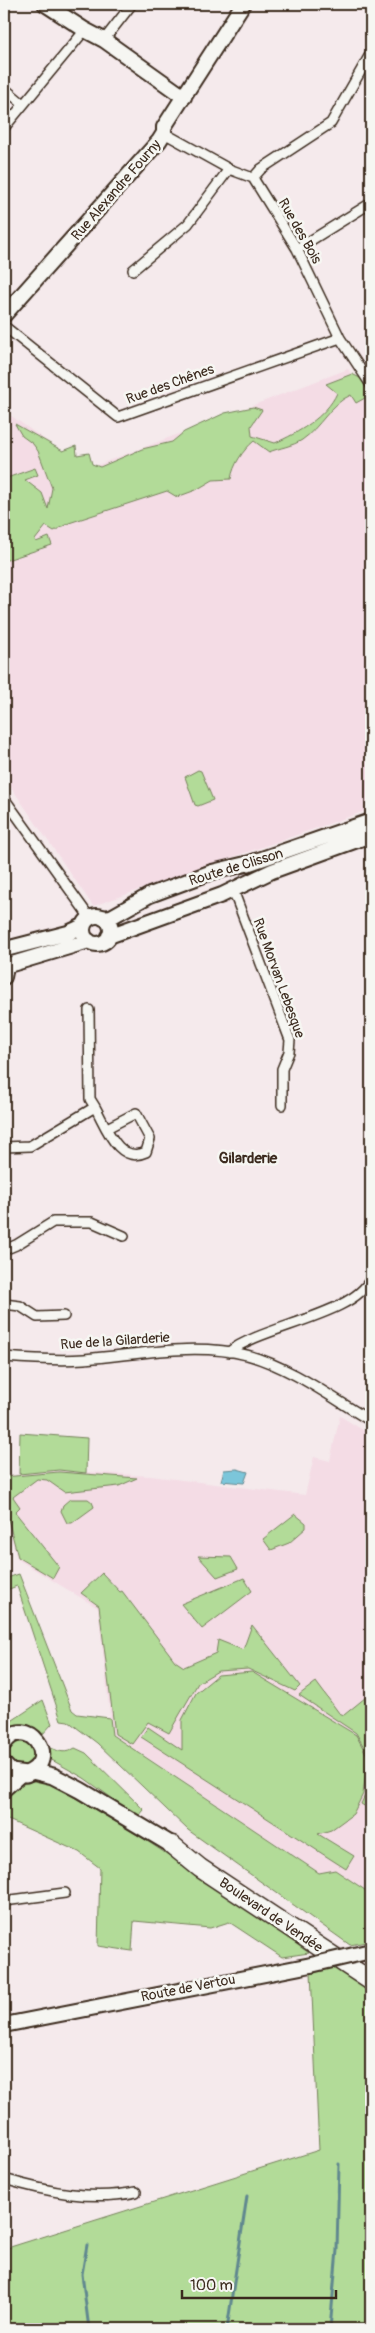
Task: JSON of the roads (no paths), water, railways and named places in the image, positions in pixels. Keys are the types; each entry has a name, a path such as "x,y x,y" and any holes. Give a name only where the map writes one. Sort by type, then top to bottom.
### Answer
{"highway":[{"name":"Boulevard de Vendée","path":"172,1845 248,1889 371,1969"},
{"name":"Boulevard de Vendée","path":"172,1845 200,1868 371,1981"}],"main road":[{"path":"46,4 85,30 104,40 184,97"},
{"name":"Rue Alexandre Fourny","path":"4,315 95,215 164,133 164,127 243,4"},
{"name":"Route de Clisson","path":"5,949 68,934 92,921 112,917 150,895 212,872 250,864 371,820"},
{"name":"Route de Clisson","path":"109,936 233,890 272,871 371,835"},
{"path":"6,971 89,941 100,943 109,936 110,927 92,921 84,934 89,941"},
{"path":"5,949 12,957 6,971"},
{"name":"Boulevard de Vendée","path":"4,1742 18,1734 28,1735 37,1741 41,1756 80,1790"},
{"path":"4,1788 38,1766 41,1756"},
{"name":"Boulevard de Vendée","path":"4,1765 12,1772 53,1776 172,1845"},
{"name":"Route de Vertou","path":"4,2025 311,1965 371,1951"}],"street":[{"path":"104,40 132,4"},
{"path":"4,128 85,30"},
{"path":"164,133 229,169 253,178 261,170 331,123 371,53"},
{"path":"4,88 23,104"},
{"path":"134,270 188,224 229,169"},
{"name":"Rue des Bois","path":"253,178 296,249 340,338 371,385"},
{"path":"296,249 371,202"},
{"name":"Rue des Chênes","path":"4,326 118,417 340,338"},
{"path":"4,798 92,921"},
{"name":"Rue Morvan Lebesque","path":"233,890 290,1040 289,1052 282,1069 282,1105"},
{"path":"89,1010 90,1099 119,1149 131,1156 138,1156 146,1152 150,1139 136,1113 107,1128"},
{"path":"4,1147 30,1146 95,1107"},
{"path":"4,1250 16,1246 53,1222 92,1222 124,1236"},
{"path":"229,1352 248,1339 338,1306 371,1280"},
{"path":"4,1304 20,1306 36,1317 64,1316"},
{"name":"Rue de la Gilarderie","path":"4,1356 80,1360 195,1349 229,1352 278,1367 371,1420"},
{"path":"4,1900 65,1893"},
{"path":"4,2179 33,2188 74,2195 114,2196 136,2192"}],"water":[{"path":"237,1469 248,1472 244,1483 221,1481 224,1470"}],"waterway":[{"path":"330,2329 337,2250 339,2164"},
{"path":"227,2329 247,2196"},
{"path":"87,2245 82,2274 89,2329"}],"district":[{"name":"Gilarderie","path":"248,1158"}]}
